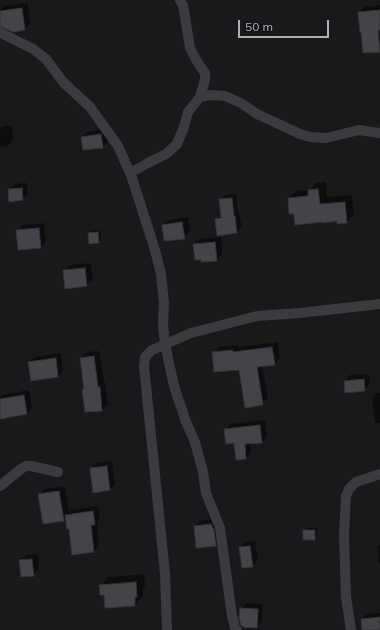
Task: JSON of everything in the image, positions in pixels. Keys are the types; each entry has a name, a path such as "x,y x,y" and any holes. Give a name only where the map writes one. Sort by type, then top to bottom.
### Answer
{"street":[{"path":"130,173 166,154 177,144 184,128 188,112 200,97 205,80 205,73 190,48 183,5 180,0"},
{"path":"0,32 33,49 46,59 63,82 90,107 118,146 130,173 162,274 165,344 174,386 186,422 196,442 206,493 220,528 232,616 235,628 238,630"},
{"path":"200,97 211,95 225,96 241,103 257,114 300,134 310,137 326,138 359,130 380,133"},
{"path":"167,630 165,574 144,366 145,357 152,350 191,333 257,316 380,304"},
{"path":"0,486 26,466 58,472"},
{"path":"351,630 346,597 344,536 346,496 349,489 356,482 380,474"}],"building":[{"path":"22,8 25,30 13,32 0,26 0,11"},
{"path":"380,10 380,30 378,30 380,52 363,53 358,12"},
{"path":"101,134 103,148 83,150 81,137"},
{"path":"22,188 23,200 9,202 8,189"},
{"path":"318,189 320,204 345,202 347,223 337,224 337,221 295,225 294,214 289,214 288,198 308,196 308,190"},
{"path":"232,198 237,233 217,236 215,219 221,218 219,199"},
{"path":"182,222 185,239 164,241 162,225"},
{"path":"39,228 41,248 18,250 16,230"},
{"path":"98,232 99,243 89,244 88,233"},
{"path":"215,242 217,261 201,262 201,260 195,260 193,244"},
{"path":"85,268 87,286 65,289 63,270"},
{"path":"272,347 275,365 257,367 263,405 245,408 239,370 214,372 212,352 233,350 233,352"},
{"path":"94,356 98,387 100,387 102,411 85,412 80,358"},
{"path":"56,358 58,377 31,381 28,362"},
{"path":"364,379 365,391 345,393 344,381"},
{"path":"24,395 27,414 0,419 0,399"},
{"path":"260,425 262,443 245,444 246,459 236,460 234,443 226,444 224,429"},
{"path":"107,466 110,490 93,493 90,468"},
{"path":"59,491 64,521 43,524 38,494"},
{"path":"93,511 95,525 91,525 94,552 72,555 69,529 67,529 65,515"},
{"path":"211,524 214,530 216,546 196,548 194,526"},
{"path":"303,530 315,530 315,540 303,540"},
{"path":"250,546 253,567 242,568 239,547"},
{"path":"32,559 34,576 21,577 19,560"},
{"path":"136,582 137,597 135,597 135,606 105,608 104,595 100,595 99,585"},
{"path":"240,608 258,609 257,628 243,627 241,625 239,618"},
{"path":"380,617 380,630 362,630 361,619"}]}
